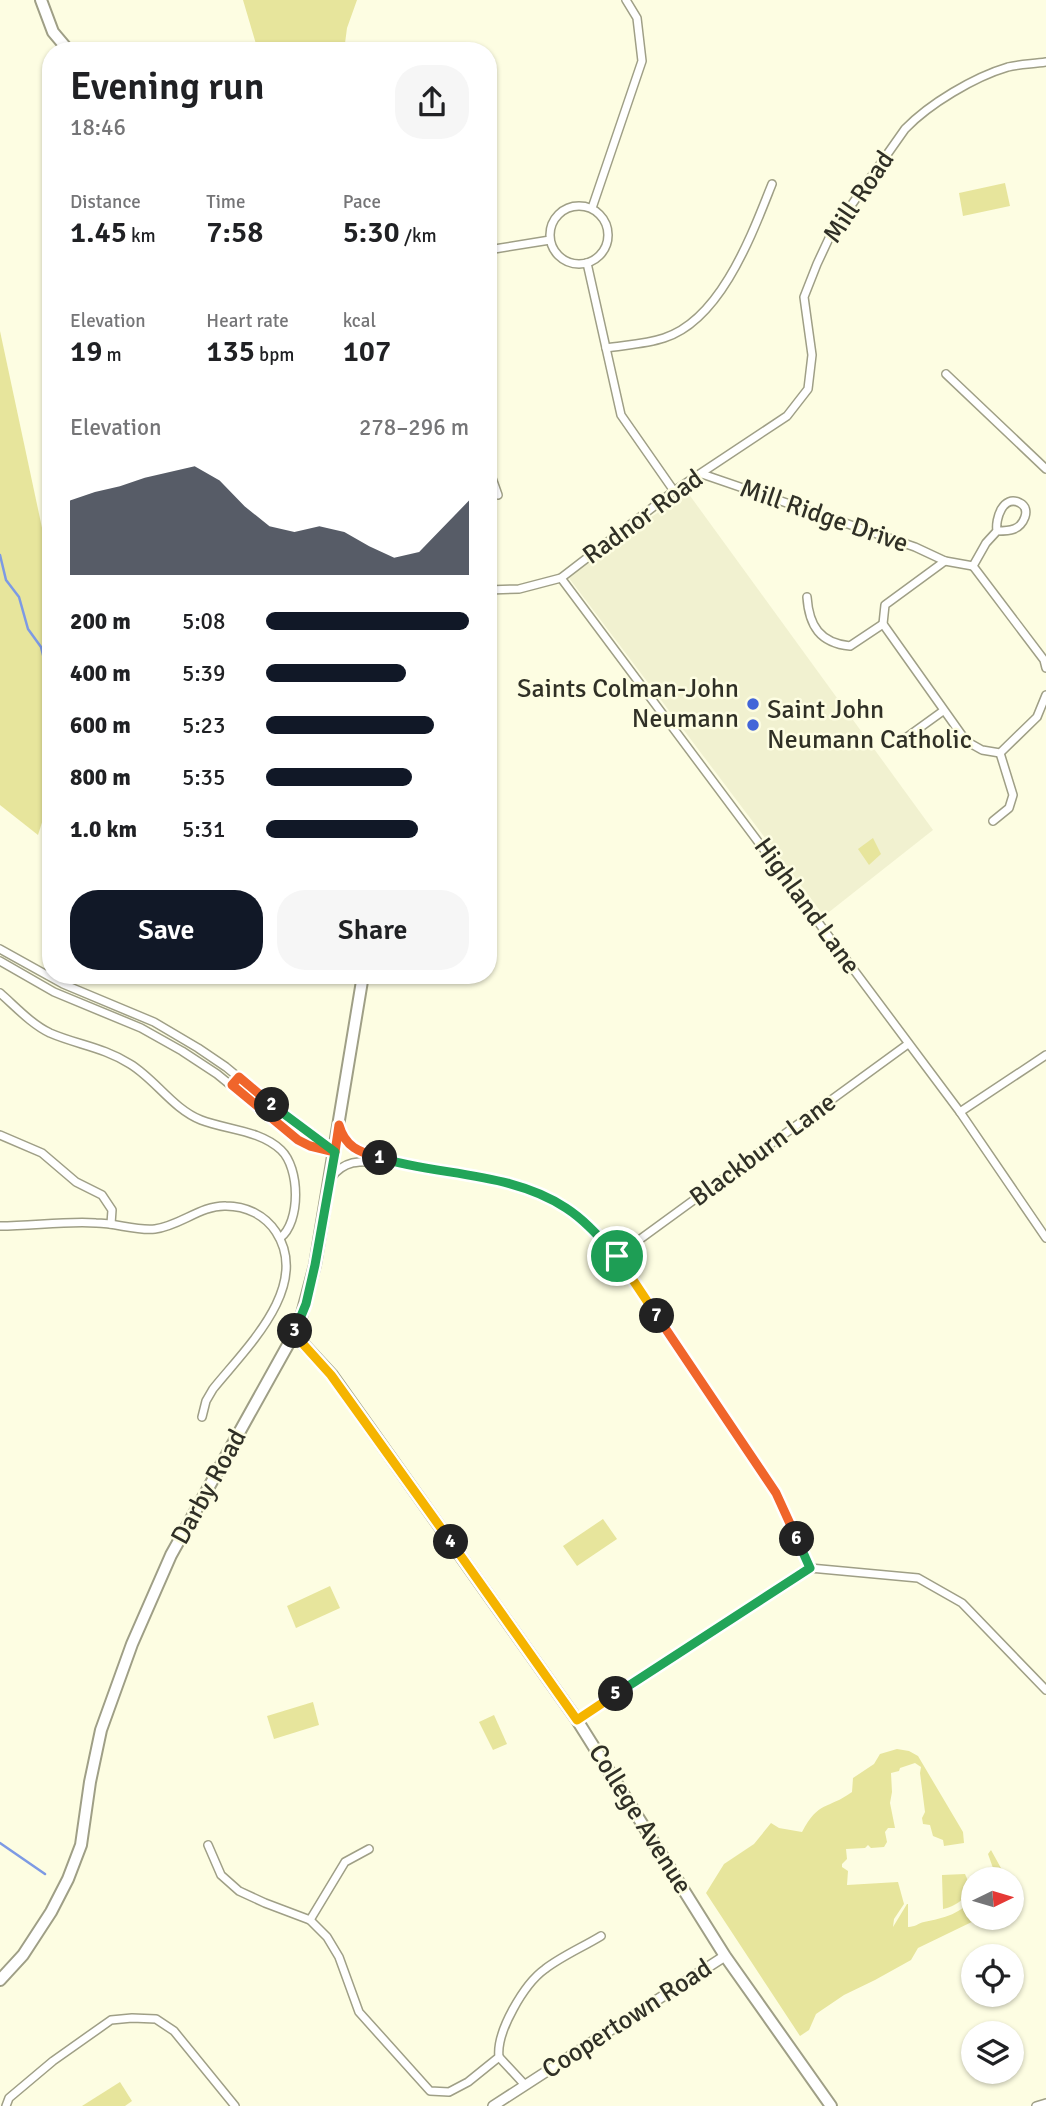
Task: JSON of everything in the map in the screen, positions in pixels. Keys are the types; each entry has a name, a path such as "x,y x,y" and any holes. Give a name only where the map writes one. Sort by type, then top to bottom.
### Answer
{"main road":[{"path":"41,0 53,32 61,42"},
{"name":"Darby Road","path":"0,1980 23,1955 51,1912 68,1879 81,1845 101,1730 132,1644 171,1555 294,1334 306,1304 335,1152 362,984"},
{"name":"College Avenue","path":"294,1334 331,1375 577,1720 726,1956 831,2106"}],"street":[{"path":"592,208 642,61 637,18 626,0"},
{"name":"Mill Road","path":"787,416 808,389 812,355 804,297 817,264 831,234 905,129 918,116 965,87 1008,67 1046,62"},
{"path":"606,348 664,338 685,328 703,313 723,287 750,239 772,184"},
{"path":"575,205 592,208 605,222 608,237 603,252 579,265 563,260 556,254 550,240 552,222 563,210 575,205"},
{"path":"497,249 550,240"},
{"path":"587,263 621,415 674,491"},
{"path":"946,374 1046,469"},
{"name":"Radnor Road","path":"497,590 519,589 561,578 674,491 787,416"},
{"name":"Mill Ridge Drive","path":"702,474 915,547 945,562 973,566"},
{"path":"997,531 996,518 1002,508 1012,502 1022,503 1026,516 1022,524 1012,530 997,531 986,543 973,566 1045,662"},
{"path":"945,562 885,605 883,624 965,741 982,750 1000,753"},
{"name":"Highland Lane","path":"561,578 960,1112 1046,1238"},
{"path":"807,597 808,612 820,636 836,645 850,646 883,624"},
{"path":"1000,753 1037,717 1046,695"},
{"path":"907,737 943,711"},
{"path":"993,821 1009,808 1013,795 1000,753"},
{"path":"0,948 42,972"},
{"path":"0,961 54,992 152,1034 182,1051 232,1085 298,1140 335,1152"},
{"path":"63,984 157,1024 198,1048 335,1152"},
{"path":"0,993 48,1032 95,1046 131,1064 172,1100 200,1120 264,1139 283,1151 291,1165 295,1183 290,1226 280,1238"},
{"path":"152,1034 157,1024"},
{"name":"Blackburn Lane","path":"617,1256 908,1044"},
{"path":"960,1112 1046,1055"},
{"path":"232,1085 239,1077"},
{"path":"339,1125 349,1146 364,1154 394,1163"},
{"path":"0,1135 42,1153 76,1182 102,1195 112,1210 111,1224"},
{"path":"330,1180 339,1168 361,1161 394,1163 486,1179 536,1193 592,1228 617,1256 776,1493 810,1568"},
{"path":"0,1226 111,1224 145,1230 159,1228 214,1207 231,1206 251,1210 271,1224 284,1250 285,1266 277,1304 266,1324 212,1389 202,1417"},
{"path":"577,1720 810,1568 918,1578 962,1603 1046,1690"},
{"path":"208,1845 221,1875 239,1891 310,1920 327,1937 339,1957 359,2012 430,2091 449,2092 468,2082 499,2057"},
{"path":"310,1920 345,1862 369,1849"},
{"path":"525,2085 499,2057 497,2044 505,2022 542,1970 601,1936"},
{"name":"Coopertown Road","path":"493,2106 726,1956"},
{"path":"6,2106 9,2098 53,2061 111,2020 132,2018 156,2019 174,2031 235,2106"},
{"path":"1036,2106 1046,2103"}],"shaded area":[{"path":"243,0 357,0 345,42 255,42"},
{"path":"1005,183 1010,206 963,216 959,193"},
{"path":"0,331 42,528 42,822 38,835 0,805"},
{"name":"Saints Colman-John Neumann","path":"688,493 933,830 824,916 569,578 573,568"},
{"path":"873,838 881,854 869,865 858,849"},
{"path":"603,1519 617,1539 577,1566 563,1546"},
{"path":"330,1586 340,1608 296,1628 287,1606"},
{"path":"313,1702 319,1725 274,1739 267,1716"},
{"path":"494,1715 507,1744 493,1750 479,1722"},
{"path":"897,1749 918,1756 963,1832 964,1843 944,1846 943,1840 933,1836 930,1825 923,1824 925,1812 921,1767 915,1763 900,1768 899,1771 891,1773 890,1803 895,1828 888,1828 885,1832 887,1842 884,1847 871,1848 868,1845 865,1848 846,1849 847,1859 842,1867 848,1871 847,1885 898,1882 904,1904 894,1919 893,1927 908,1904 908,1927 961,1909 961,1927 918,1948 911,1960 844,1995 816,2014 809,2030 800,2036 706,1893 724,1864 754,1844 771,1823 779,1828 802,1832 819,1810 852,1792 853,1778 874,1764 880,1754"},
{"path":"991,1850 1000,1867 993,1867 988,1854"},
{"path":"961,1874 961,1900 943,1909 942,1875"},
{"path":"120,2082 132,2101 125,2106 82,2106"}],"waterway":[{"path":"0,555 6,580 19,597 28,629 42,651"},
{"path":"0,1843 45,1874"}],"place":[{"name":"Saints Colman-John Neumann","path":"753,704"},
{"name":"Saint John Neumann Catholic","path":"753,725"}],"route":[{"path":"617,1256 592,1228 566,1208 545,1197 526,1189 486,1179 394,1163 364,1154 349,1146 339,1125 335,1152 310,1146 290,1134 232,1085 239,1077 296,1125 313,1133 335,1152 315,1265 306,1304 294,1334 331,1375 577,1720 810,1568 776,1493 617,1256"}]}
